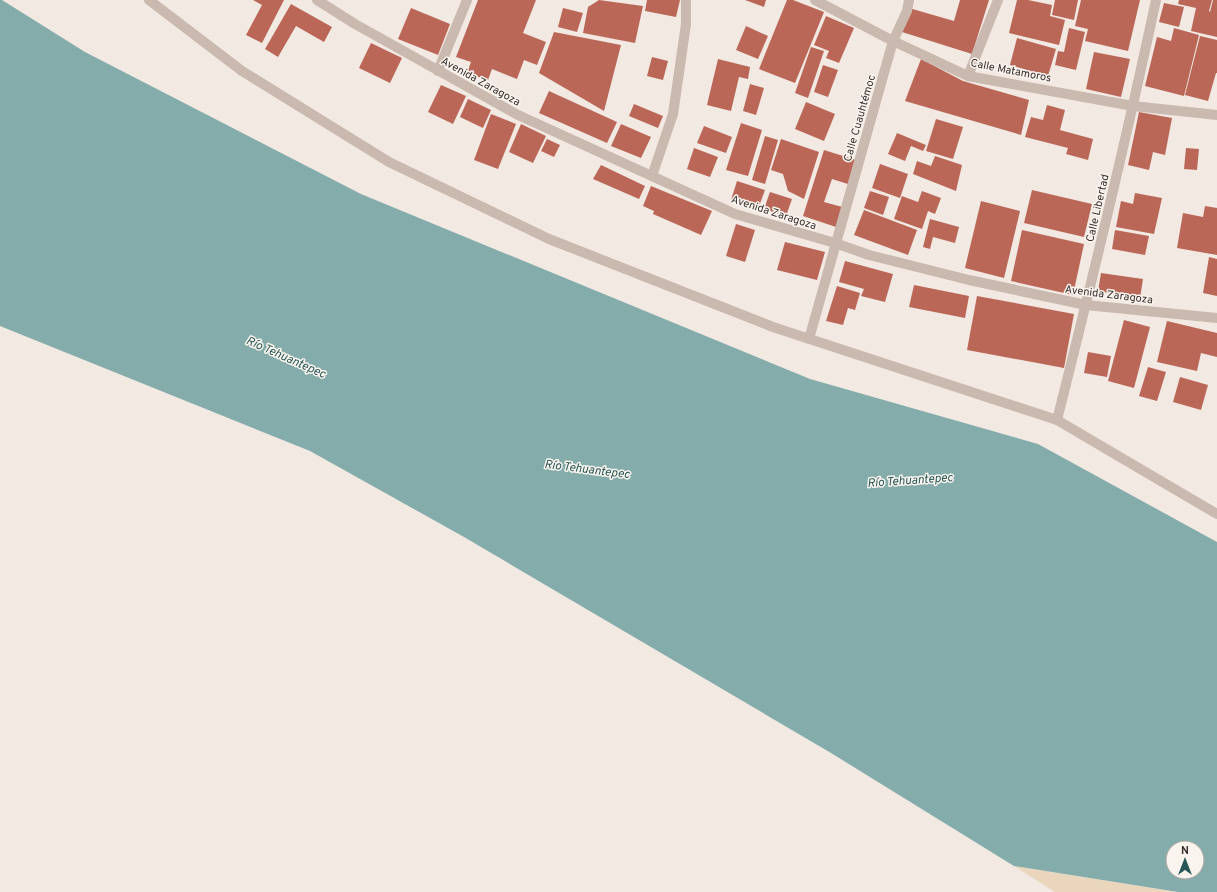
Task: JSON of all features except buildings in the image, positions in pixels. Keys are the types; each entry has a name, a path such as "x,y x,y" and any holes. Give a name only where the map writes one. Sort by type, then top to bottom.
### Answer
{"street":[{"path":"149,0 242,72 389,162 549,239 773,328 1057,420 1217,514"},
{"name":"Avenida Zaragoza","path":"317,0 355,24 518,115 735,214 869,255 969,280 1086,305 1217,318"},
{"path":"438,71 467,0"},
{"path":"652,176 673,114 686,24 686,0"},
{"name":"Calle Matamoros","path":"815,0 893,41 968,76 1133,106 1217,115"},
{"name":"Calle Cuauhtémoc","path":"809,339 893,41 907,11 909,0"},
{"path":"968,76 998,0"},
{"name":"Calle Libertad","path":"1057,420 1133,106 1156,0"}],"sand":[{"path":"1014,866 1177,892 1055,892"}],"water":[{"name":"Río Tehuantepec","path":"0,0 85,52 361,194 810,379 1038,444 1217,542 1217,892 1178,892 1014,866 831,753 464,537 310,451 0,326"}]}
